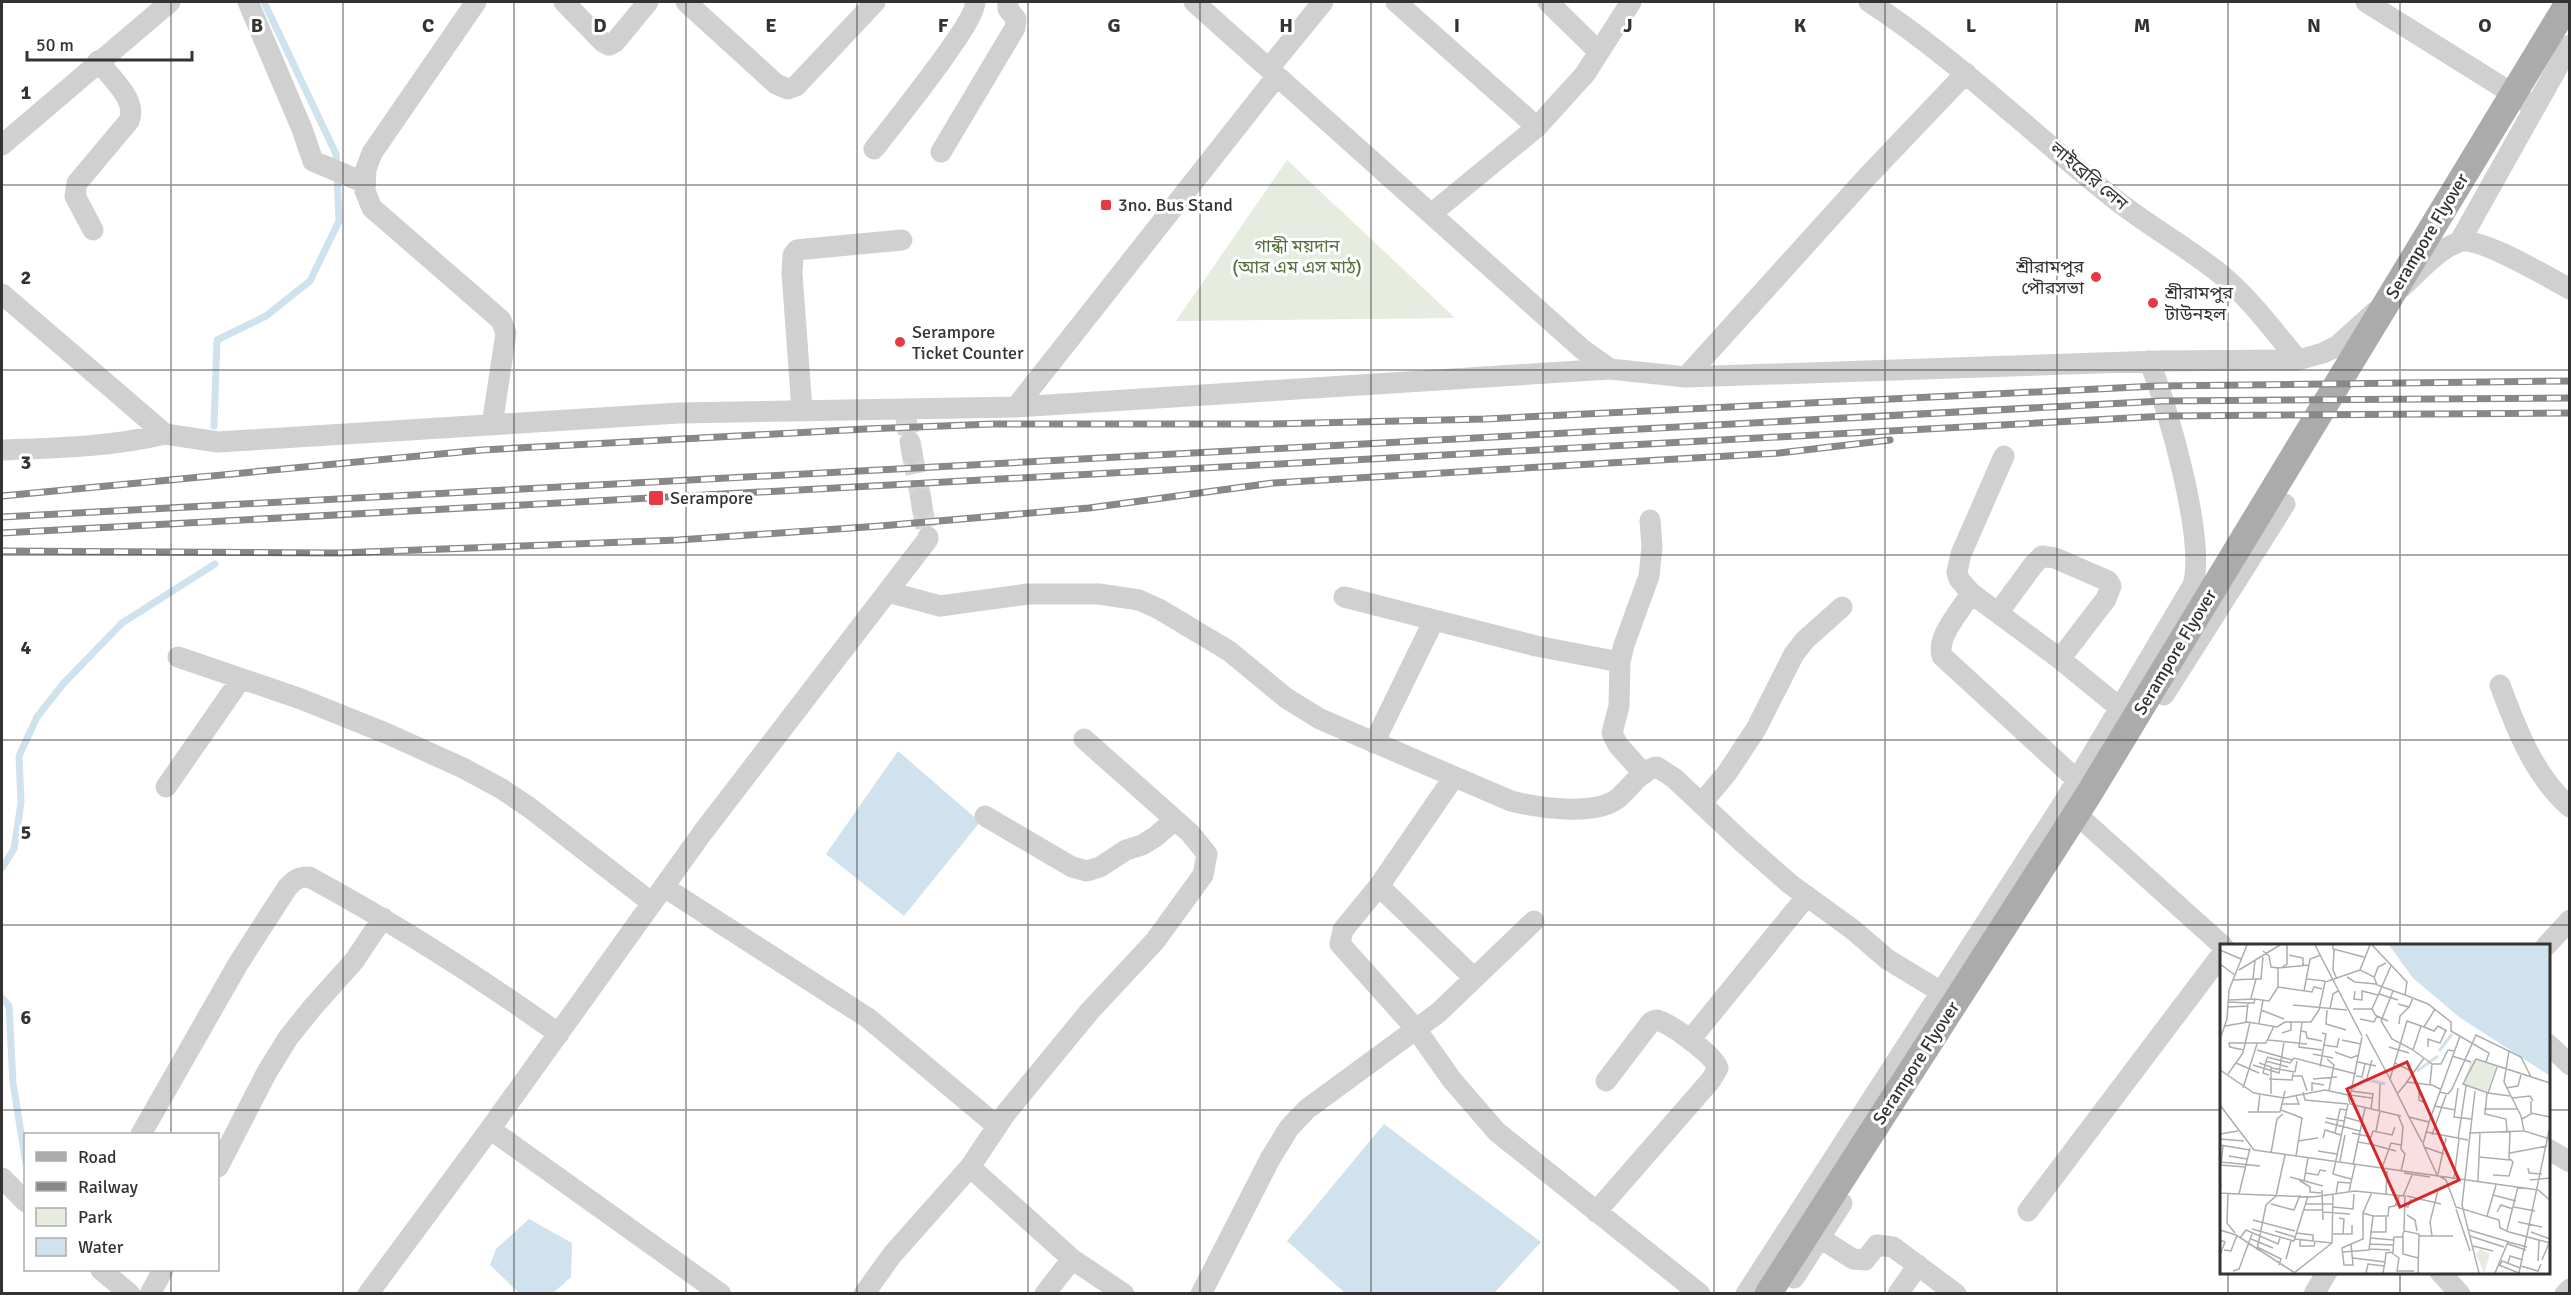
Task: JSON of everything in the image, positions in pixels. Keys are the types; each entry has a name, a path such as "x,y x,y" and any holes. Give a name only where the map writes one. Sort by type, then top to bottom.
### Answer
{"main road":[{"name":"Serampore Flyover","path":"1768,1293 2087,797 2568,2"}],"street":[{"path":"2,145 170,2"},
{"path":"248,2 302,129 313,161 365,183"},
{"path":"476,2 380,138 366,169 365,183 366,198 372,208 501,320 505,326 506,333 492,425"},
{"path":"568,3 603,42 609,45 615,42 648,2"},
{"path":"686,2 776,84 788,89 796,86 875,2"},
{"path":"874,149 949,49 974,10 975,2"},
{"path":"941,152 1015,28 1016,20 1008,9 1008,2"},
{"path":"1194,2 1582,350 1610,369"},
{"path":"1016,407 1273,72 1323,2"},
{"path":"1396,2 1537,128"},
{"path":"1548,2 1599,52"},
{"path":"1431,214 1537,128 1585,74 1631,2"},
{"name":"লাইব্রেরি লেন","path":"1869,2 1902,23 1966,73 2122,205 2219,273 2235,287 2298,360"},
{"path":"2366,2 2534,107"},
{"path":"2,450 121,443 165,434 218,442 679,413 1016,407 1610,369 1686,377 2148,362 2298,360 2337,346 2436,258 2460,242 2570,45"},
{"path":"93,230 75,196 76,183 129,121 132,113 126,97 98,61"},
{"path":"1686,377 1865,179 1966,73"},
{"path":"802,411 792,273 794,255 797,250 902,240"},
{"path":"2460,242 2472,241 2492,248 2570,289"},
{"path":"2,294 165,434"},
{"path":"1746,1293 2077,780 2193,585 2196,576 2194,537 2183,475 2148,362"},
{"path":"2004,456 1958,565 1959,579 1971,594 2060,659 2120,708"},
{"path":"1784,1293 2285,504"},
{"path":"1644,774 1613,739 1619,706 1620,662 1629,628 1649,576 1652,547 1650,520"},
{"path":"368,1293 490,1129 704,832 928,538"},
{"path":"1998,613 2042,556 2049,555 2108,581 2111,586 2106,599 2060,659"},
{"path":"888,592 940,606 1028,594 1098,594 1139,600 1159,609 1229,651 1286,698 1320,720 1525,805 1543,808 1603,807 1617,799 1653,768 1662,770 1674,778 1740,840 1807,896 1860,935 1887,959 1941,992"},
{"path":"1971,594 1944,634 1940,643 1942,656 2077,780"},
{"path":"1344,597 1536,646 1620,662"},
{"path":"1701,804 1727,773 1756,729 1794,654 1805,640 1842,607"},
{"path":"1374,743 1434,620"},
{"path":"178,657 388,734 463,768 502,789 578,844 658,895 868,1018 997,1126"},
{"path":"166,787 241,679"},
{"path":"2500,685 2530,755 2547,783 2570,807"},
{"path":"864,1293 892,1255 970,1167 997,1126 1089,1012 1155,941 1203,875 1207,854 1202,844 1084,739"},
{"path":"1454,777 1379,886 1343,930 1340,944 1416,1029 1452,1080 1490,1125 1700,1293"},
{"path":"985,816 1072,867 1087,871 1100,867 1126,850 1142,845 1175,820"},
{"path":"2084,821 2222,944"},
{"path":"142,1133 238,964 294,880 301,877 309,877 383,918 502,994 559,1034"},
{"path":"1379,886 1474,978"},
{"path":"1690,1040 1807,896"},
{"path":"219,1165 267,1072 288,1038 354,961 383,918"},
{"path":"2547,944 2570,920"},
{"path":"1201,1293 1270,1159 1289,1128 1307,1109 1438,1013 1534,921"},
{"path":"2028,1211 2220,957"},
{"path":"1596,1212 1717,1073 1717,1063 1666,1023 1656,1020 1651,1022 1606,1081"},
{"path":"2550,1046 2570,1065"},
{"path":"490,1129 719,1293"},
{"path":"2550,1150 2570,1162"},
{"path":"970,1167 1072,1259 1124,1293"},
{"path":"2,1178 24,1200"},
{"path":"1820,1238 1853,1259 1865,1260 1877,1245 1893,1246 1956,1293"},
{"path":"1045,1293 1072,1259"},
{"path":"1898,1293 1918,1265"},
{"path":"103,1271 130,1293"},
{"path":"150,1293 162,1271"},
{"path":"2314,1293 2326,1274"},
{"path":"2442,1274 2460,1293"},
{"path":"2565,1293 2570,1289"}],"green space":[{"name":"গান্ধী ময়দান (আর এম এস মাঠ)","path":"1287,160 1455,318 1176,321"}],"water":[{"path":"898,751 980,822 904,916 826,854"},
{"path":"1384,1124 1541,1242 1494,1293 1345,1293 1287,1241"},
{"path":"529,1219 572,1243 571,1277 553,1293 519,1293 490,1265 496,1249"}],"waterway":[{"path":"214,426 217,340 266,316 310,281 339,221 336,154 264,2"},
{"path":"2,868 14,849 21,803 19,756 37,717 63,684 122,623 215,564"},
{"path":"2,998 9,1006 13,1083 24,1152"}],"tunnel":[{"path":"905,413 910,442"},
{"path":"912,453 921,499"},
{"path":"922,507 928,537"}],"railway":[{"path":"2,496 482,450 865,429 993,424 1267,424 1485,419 2157,386 2570,381"},
{"path":"2,517 2162,401 2570,398"},
{"path":"2,533 2166,416 2570,413"},
{"path":"2,551 338,553 678,540 1089,508 1273,483 1779,453 1890,440"}],"place":[{"name":"3no. Bus Stand","path":"1106,205"},
{"name":"শ্রীরামপুর পৌরসভা","path":"2096,277"},
{"name":"শ্রীরামপুর টাউনহল","path":"2153,303"},
{"name":"Serampore Ticket Counter","path":"900,342"},
{"name":"Serampore","path":"656,498"}]}
